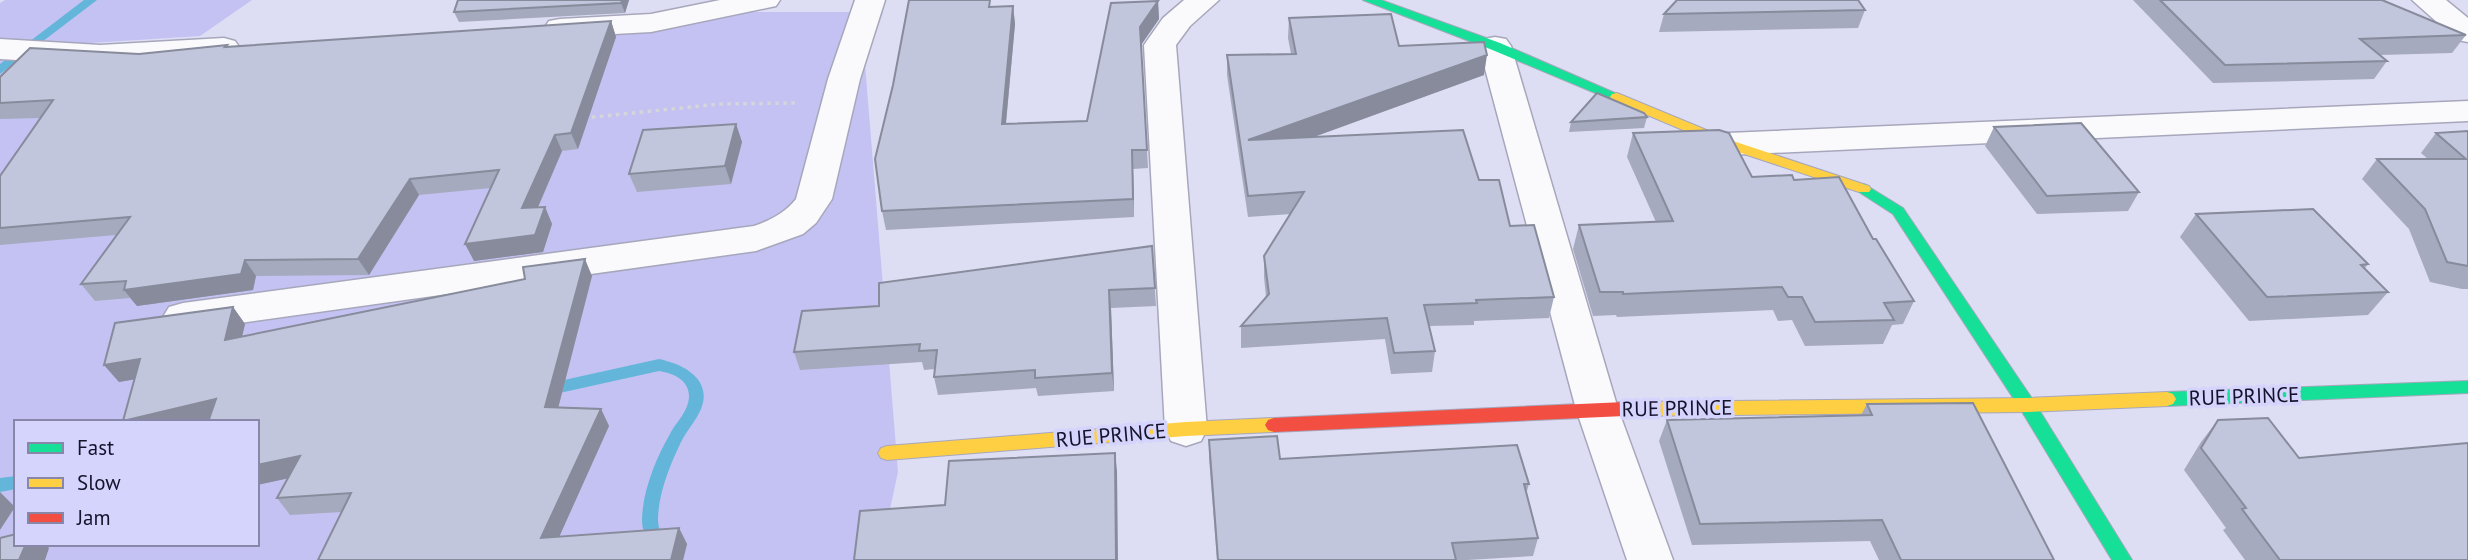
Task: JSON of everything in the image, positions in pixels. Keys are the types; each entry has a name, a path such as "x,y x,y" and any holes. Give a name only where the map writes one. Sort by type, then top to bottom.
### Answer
{"street":[{"path":"527,30 651,23 765,0"},
{"path":"147,322 756,238 783,230 806,214 814,199 844,79 870,0 876,0"},
{"path":"1186,429 1160,45 1167,31 1181,15 1204,0"},
{"path":"1369,0 1495,47 1728,144 1853,183 1877,195 1898,211 2027,405 2122,560"},
{"path":"2427,0 2468,33"},
{"path":"0,49 100,55 252,46"},
{"path":"1495,47 1597,409 1650,560"},
{"path":"1728,144 2468,111"},
{"name":"RUE PRINCE","path":"887,453 1186,429 1597,409 2027,405 2467,388"}],"path":[{"path":"583,118 720,104 795,103"}],"shaded area":[{"path":"5,0 252,0 200,36 75,44 0,39 0,3"},
{"path":"727,12 883,12 865,64 898,472 879,560 0,560 0,49 100,55 651,23"}],"building":[{"path":"458,0 622,0 621,3 454,12"},
{"path":"909,0 990,0 989,7 1013,6 1002,124 1087,121 1111,3 1158,1 1140,27 1147,150 1132,150 1133,199 882,211 875,159 893,85"},
{"path":"1677,0 1858,0 1865,10 1664,14"},
{"path":"2160,0 2382,0 2466,35 2360,39 2387,61 2225,65"},
{"path":"1391,14 1399,46 1484,42 1487,55 1248,140 1463,130 1479,180 1499,180 1510,226 1534,225 1554,297 1424,305 1435,351 1394,353 1387,318 1241,326 1269,294 1264,256 1304,192 1248,196 1227,55 1296,54 1289,18"},
{"path":"611,21 571,133 555,135 522,208 545,207 535,235 465,244 499,170 410,179 358,259 245,260 241,274 124,290 126,281 81,284 130,217 0,228 0,176 53,100 0,103 0,77 30,48 139,54 227,45 225,47"},
{"path":"1597,93 1644,113 1647,117 1571,122"},
{"path":"2081,123 2139,192 2047,196 1994,127"},
{"path":"736,124 725,166 629,174 643,130"},
{"path":"1719,130 1729,133 1752,177 1792,175 1794,180 1839,177 1873,239 1876,239 1914,301 1884,303 1894,320 1815,322 1802,297 1788,297 1782,287 1623,294 1600,292 1579,225 1673,221 1633,133"},
{"path":"2468,131 2468,266 2447,262 2425,209 2377,159 2466,159 2436,133"},
{"path":"2313,209 2368,264 2361,265 2388,292 2267,297 2196,214"},
{"path":"1152,246 1155,288 1109,290 1112,373 1035,378 1035,370 934,377 937,350 919,351 920,344 794,352 802,311 879,306 879,283"},
{"path":"585,259 545,407 601,409 541,538 679,528 671,560 318,560 351,493 277,498 300,456 259,465 259,420 209,420 216,399 123,420 140,359 104,365 115,323 233,307 225,340 525,279 523,267"},
{"path":"1973,403 2054,560 1901,560 1882,520 1700,524 1667,420 1872,415 1867,404"},
{"path":"2268,418 2299,458 2468,443 2468,560 2280,560 2242,509 2246,508 2201,448 2218,420"},
{"path":"1277,436 1280,459 1517,445 1529,484 1524,484 1538,538 1452,543 1456,560 1218,560 1209,440"},
{"path":"1115,453 1116,560 854,560 860,511 945,505 949,461"},
{"path":"14,534 14,546 25,546 19,560 0,560 0,538"}],"waterway":[{"path":"0,70 91,0"},
{"path":"546,390 659,365 676,369 690,378 696,392 696,401 665,461 651,511 652,531 667,560"},
{"path":"0,485 14,482"}],"traffic: fast":[{"path":"1369,0 1495,46 1617,97"},
{"path":"1864,189 1898,211 2027,405 2122,560"},
{"path":"2167,399 2468,387"}],"traffic: slow":[{"path":"1617,97 1728,144 1864,189"},
{"path":"1625,409 2027,405 2167,399"},
{"path":"887,453 1186,429 1274,425"}],"traffic: jam":[{"path":"1274,425 1625,409"}]}
